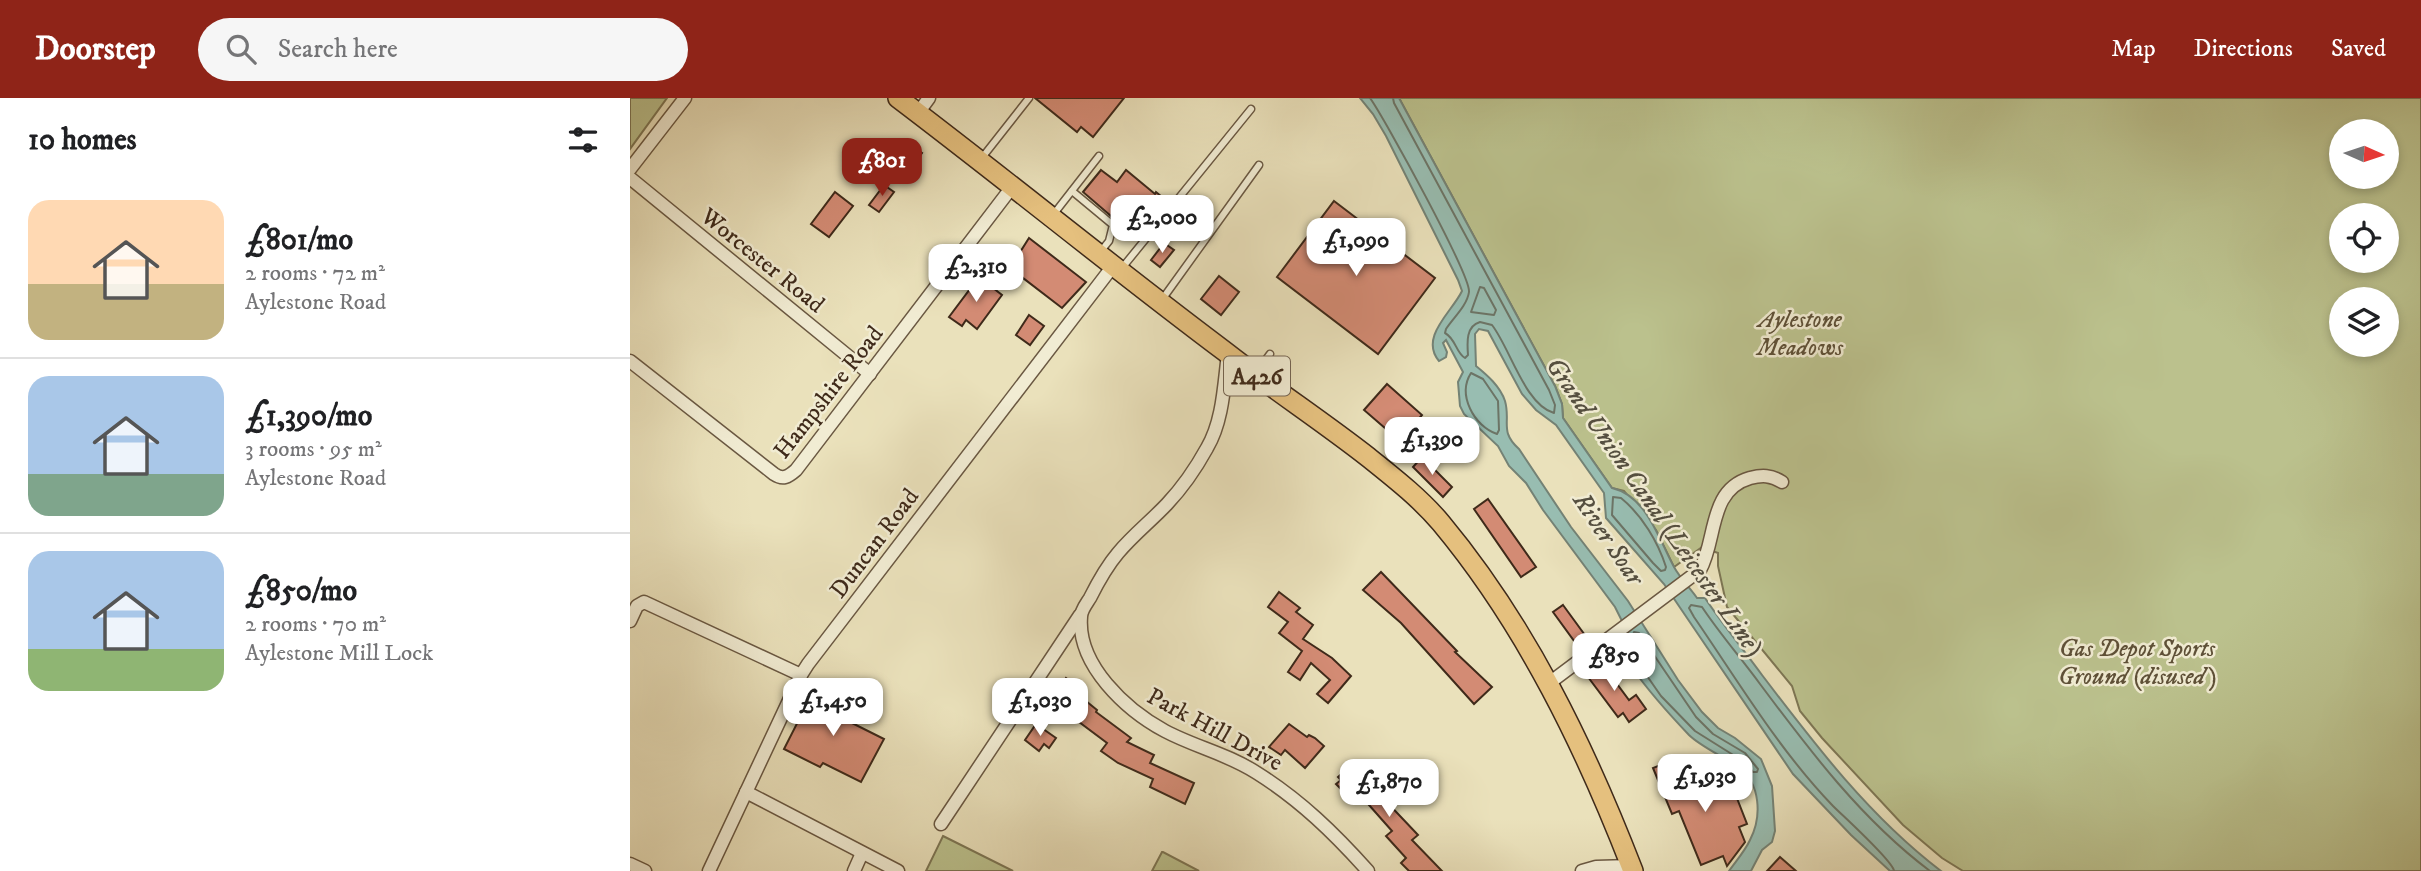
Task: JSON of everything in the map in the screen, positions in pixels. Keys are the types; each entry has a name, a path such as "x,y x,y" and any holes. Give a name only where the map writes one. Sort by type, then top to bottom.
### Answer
{"main road":[{"name":"A426","path":"898,98 923,105 979,161 1228,354 1332,429 1397,480 1439,521 1476,569 1523,640 1548,684 1592,773 1630,869"}],"street":[{"path":"630,169 685,98"},
{"name":"Worcester Road","path":"630,178 870,374"},
{"name":"Hampshire Road","path":"630,361 774,474 780,478 788,477 1012,187"},
{"name":"Duncan Road","path":"709,871 801,675 1110,264"},
{"path":"941,824 1080,615 1106,568 1180,488 1210,444 1217,422 1228,354"},
{"path":"1548,684 1700,570 1709,553 1717,509 1726,494 1742,481 1759,476 1773,476 1782,482"},
{"path":"630,621 637,606 644,602 801,675"},
{"name":"Park Hill Drive","path":"1080,615 1085,647 1110,690 1164,731 1228,757 1295,798 1319,819 1368,871"},
{"path":"746,792 898,871"},
{"path":"854,871 862,853"},
{"path":"630,864 645,871"},
{"path":"1582,871 1596,867 1630,869"}],"lane":[{"path":"979,161 1029,98"},
{"path":"1110,264 1251,109"},
{"path":"1051,218 1099,156"},
{"path":"1160,302 1259,165"},
{"path":"1072,191 1113,225 1109,241 1110,264"},
{"path":"1255,374 1270,354"}],"green space":[{"path":"630,98 667,98 630,149"},
{"path":"1399,98 2421,98 2421,871 1963,871 1942,858 1903,825 1800,711 1792,686 1727,607 1718,566 1718,553 1702,547 1674,567 1656,530 1624,491 1612,488 1563,418 1562,404 1555,386"},
{"path":"943,836 1013,871 926,871"},
{"path":"1163,852 1199,871 1152,871"}],"water":[{"path":"1360,98 1399,98 1555,386 1562,404 1563,418 1612,488 1624,493 1643,509 1682,579 1697,598 1705,598 1782,702 1845,779 1891,828 1941,871 1890,871 1851,835 1793,774 1664,584 1606,518 1604,493 1556,425 1536,410 1522,394 1488,331 1479,329 1475,334 1476,366 1493,381 1503,396 1507,408 1509,437 1571,527 1628,601 1678,680 1702,712 1718,728 1761,759 1772,786 1775,831 1772,842 1762,850 1751,871 1729,871 1754,831 1758,811 1751,782 1738,767 1689,735 1646,686 1631,666 1621,645 1627,631 1615,607 1526,483 1509,466 1498,446 1464,414 1460,406 1458,382 1463,372 1446,340 1443,343 1446,357 1439,361 1433,343 1439,325 1462,291 1386,136"}],"building":[{"path":"1035,98 1124,98 1093,137 1081,127 1077,132"},
{"path":"910,144 922,153 906,175 894,166"},
{"path":"1101,170 1117,182 1126,170 1168,202 1152,222 1123,201 1111,216 1083,192"},
{"path":"884,185 894,192 879,212 869,205"},
{"path":"835,192 853,206 829,237 811,224"},
{"path":"1334,201 1435,278 1378,354 1277,277"},
{"path":"1029,238 1086,282 1062,308 1010,268"},
{"path":"1164,243 1174,250 1160,267 1151,260"},
{"path":"1219,276 1239,292 1221,315 1201,299"},
{"path":"979,277 1002,295 977,329 966,320 962,326 949,317"},
{"path":"1029,315 1044,326 1030,345 1016,335"},
{"path":"1387,384 1422,415 1400,441 1364,410"},
{"path":"1422,457 1452,487 1443,497 1413,467"},
{"path":"1488,499 1536,567 1521,577 1474,509"},
{"path":"1381,572 1457,651 1455,652 1492,687 1474,704 1401,623 1363,590"},
{"path":"1279,592 1300,608 1296,612 1313,625 1303,639 1332,658 1351,676 1328,703 1317,694 1330,680 1311,663 1300,680 1288,672 1302,651 1279,633 1288,622 1268,607"},
{"path":"1563,605 1590,642 1580,649 1553,612"},
{"path":"1600,661 1629,700 1636,695 1646,709 1629,722 1623,713 1618,717 1585,673"},
{"path":"1066,678 1078,687 1075,692 1097,710 1096,712 1131,738 1127,742 1154,755 1150,763 1194,783 1185,804 1150,787 1153,779 1118,763 1101,751 1107,743 1051,701"},
{"path":"814,690 850,708 844,719 884,739 861,782 823,763 820,767 784,749"},
{"path":"1036,724 1056,738 1049,748 1044,744 1039,751 1025,740"},
{"path":"1289,724 1324,746 1305,768 1285,750 1281,755 1269,747"},
{"path":"1671,761 1679,781 1698,773 1706,793 1731,783 1747,824 1739,827 1745,842 1727,866 1723,856 1701,865 1679,811 1672,814 1653,768"},
{"path":"1349,767 1366,782 1374,774 1389,790 1382,797 1418,835 1412,840 1442,871 1409,871 1401,863 1406,858 1386,836 1392,831 1354,788 1347,795 1336,784 1341,780 1338,777"},
{"path":"1780,857 1796,871 1767,871"}],"park label":[{"name":"Aylestone Meadows","path":"1800,333"},
{"name":"Gas Depot Sports Ground (disused)","path":"2137,662"}],"water label":[{"name":"Grand Union Canal (Leicester Line)","path":"1655,506"},
{"name":"River Soar","path":"1609,538"}]}
